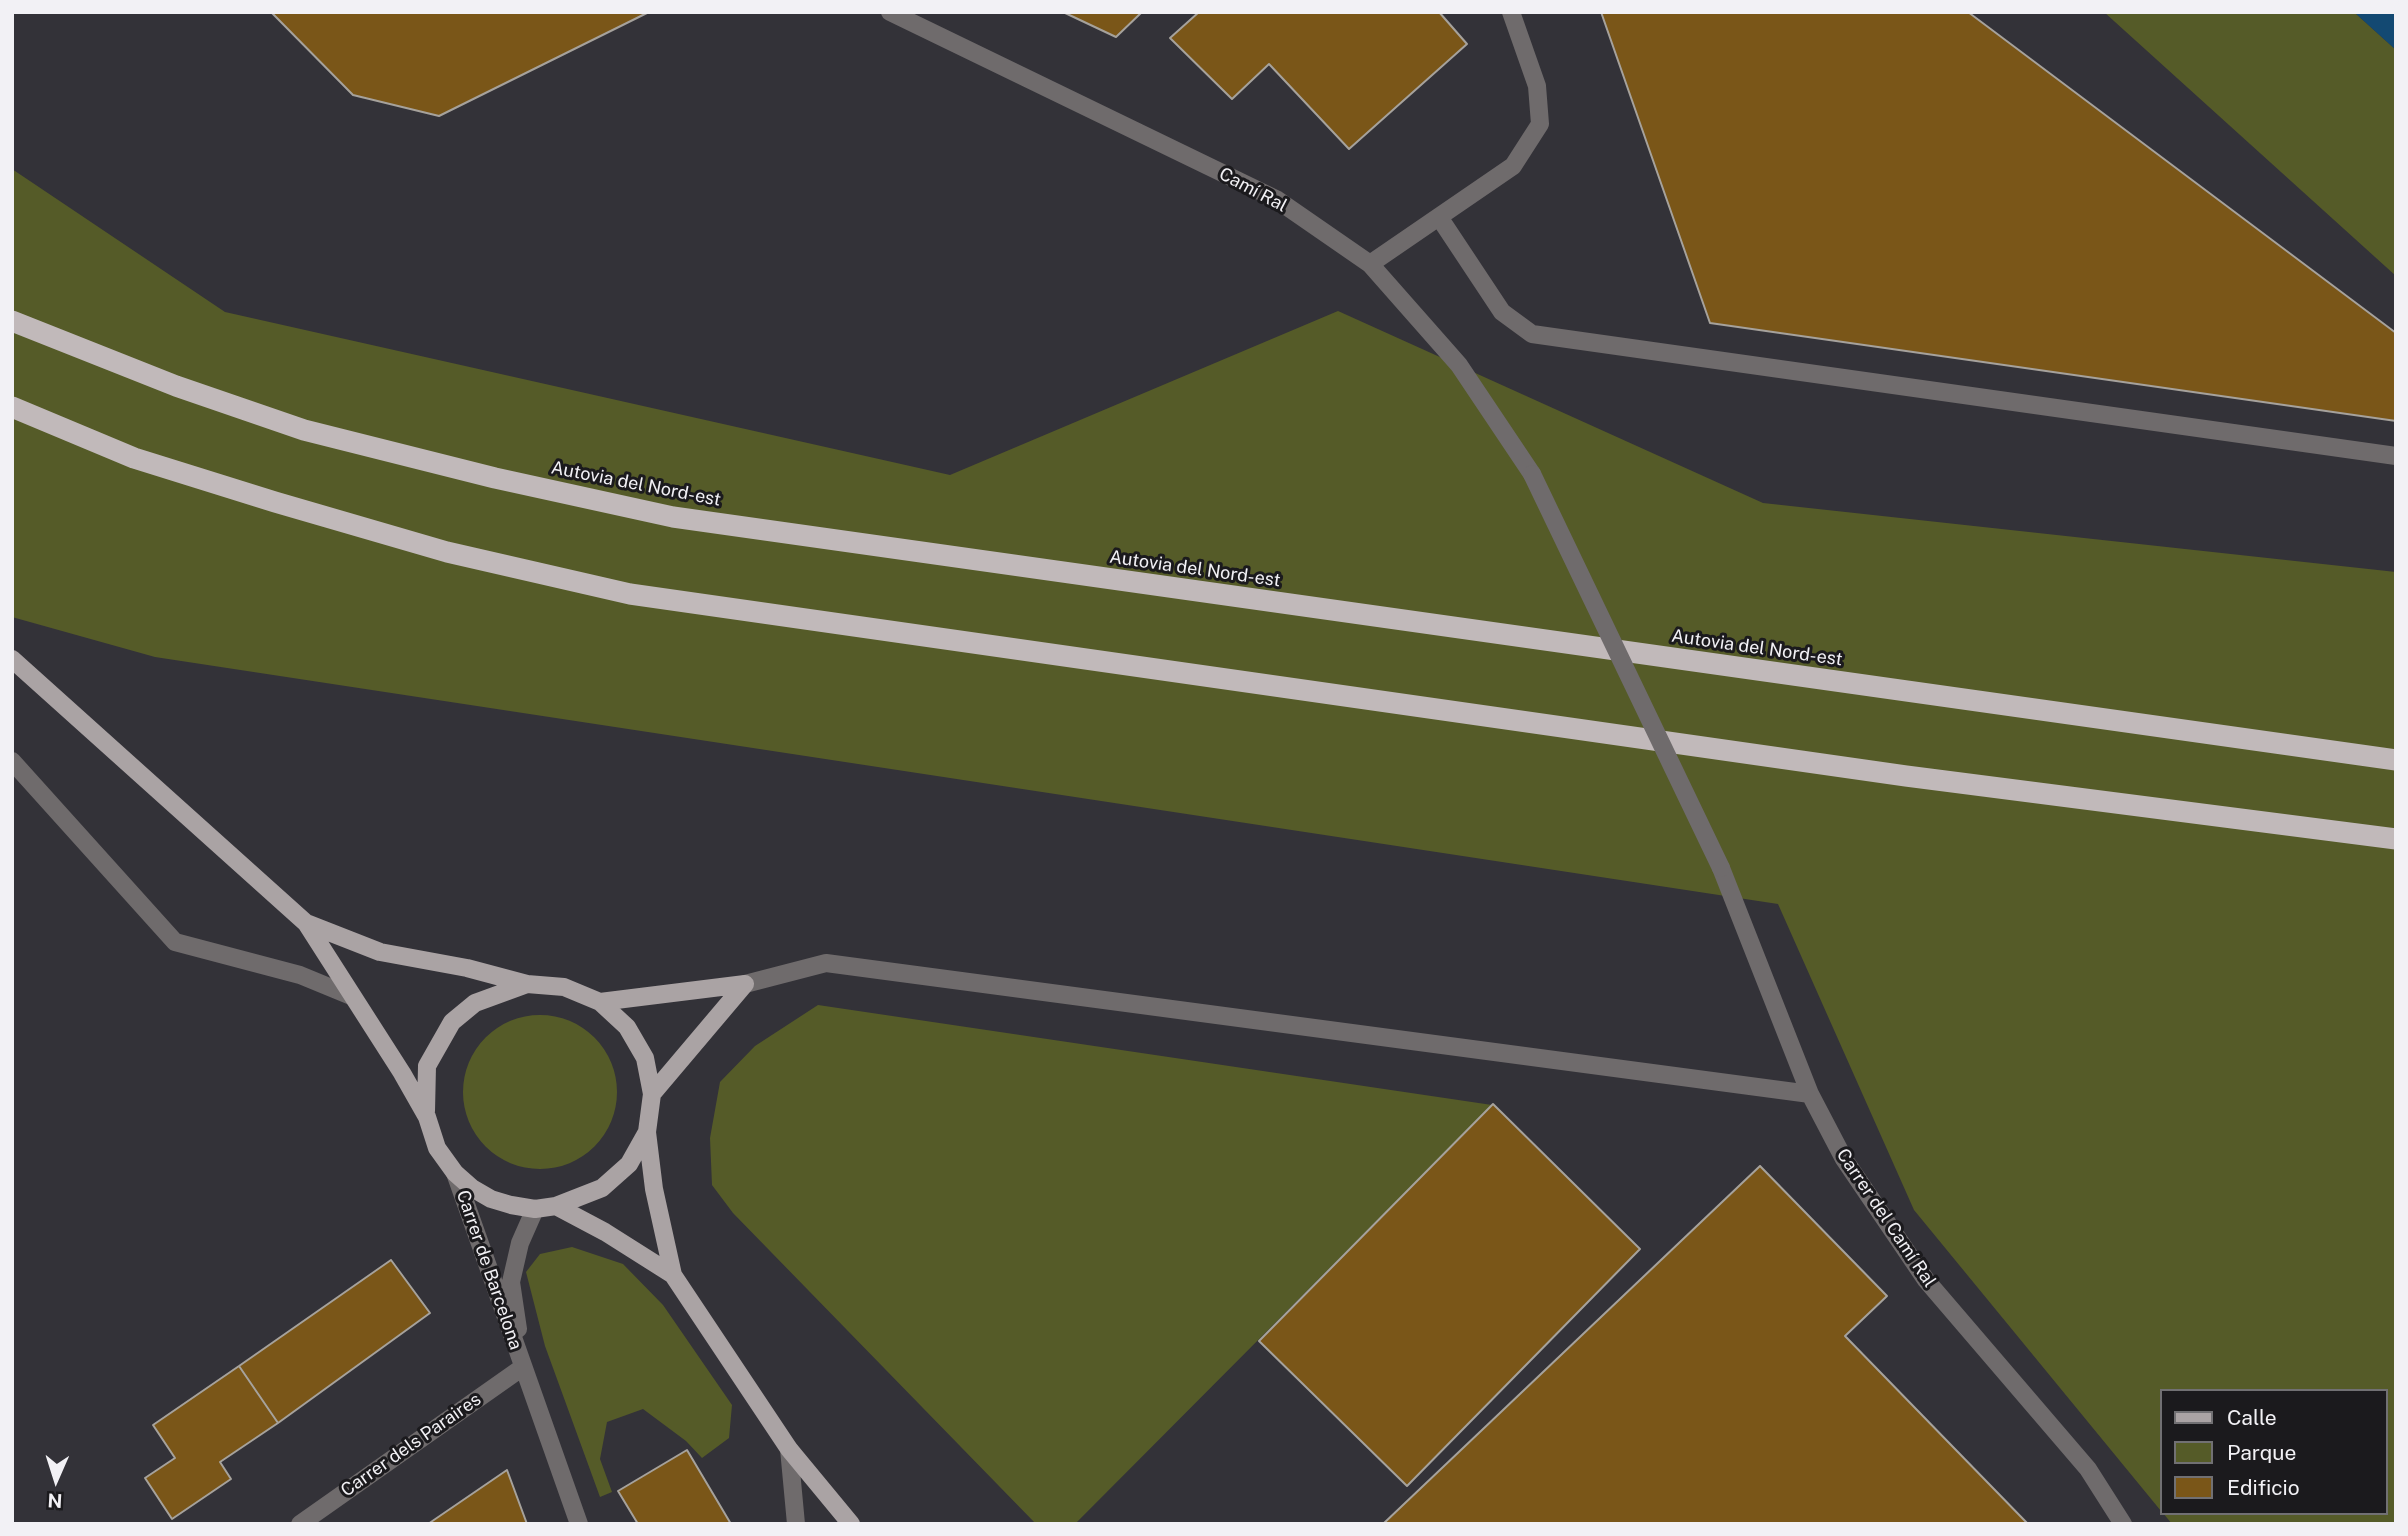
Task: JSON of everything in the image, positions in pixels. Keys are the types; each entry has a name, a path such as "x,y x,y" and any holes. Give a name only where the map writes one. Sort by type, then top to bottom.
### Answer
{"highway":[{"name":"Autovia del Nord-est","path":"12,321 176,386 304,430 495,478 673,517 2396,760"},
{"path":"12,407 134,458 275,502 447,552 630,594 1906,776 2396,839"}],"main road":[{"path":"12,659 306,923 427,1117"},
{"path":"306,923 380,952 467,968 527,984 564,987 600,1002 627,1027 645,1058 652,1094 647,1132 654,1189 673,1275 789,1449 851,1524"},
{"path":"527,984 475,1003 452,1022 427,1066 424,1091 427,1117 437,1148 455,1173 491,1199 535,1209 556,1206 603,1188 629,1164 647,1132"},
{"path":"600,1002 745,984"},
{"path":"652,1094 745,984"},
{"path":"556,1206 605,1232 673,1275"}],"street":[{"name":"Camí Ral","path":"890,12 1276,199 1370,264 1459,365 1532,474 1721,868"},
{"path":"1370,264 1513,166 1540,124 1537,86 1511,12"},
{"path":"1439,217 1502,312 1532,334 2396,456"},
{"path":"12,761 175,942 300,975 351,996"},
{"name":"Carrer del Camí Ral","path":"1721,868 1810,1094 1844,1159 1926,1280 2088,1469 2123,1524"},
{"path":"745,984 826,963 1810,1094"},
{"name":"Carrer de Barcelona","path":"455,1173 579,1524"},
{"name":"Carrer de Barcelona","path":"523,1367 511,1282 520,1243 535,1209"},
{"name":"Carrer dels Paraires","path":"300,1524 523,1367"},
{"path":"789,1449 796,1524"}],"green space":[{"path":"2104,12 2354,12 2396,50 2396,276"},
{"path":"12,169 225,312 950,475 1338,311 1763,503 2396,572 2396,1524 2172,1524 2165,1515 2387,1515 2387,1389 2160,1389 2160,1510 1914,1210 1778,904 155,657 12,617"},
{"path":"818,1005 1492,1105 1075,1524 1036,1524 733,1213 712,1185 710,1138 720,1082 755,1046"},
{"path":"540,1015 569,1021 594,1038 611,1063 617,1092 611,1121 594,1146 569,1163 540,1169 511,1163 486,1146 469,1121 463,1092 469,1063 486,1038 511,1021"},
{"path":"572,1247 623,1264 663,1305 732,1405 729,1438 702,1458 686,1441 643,1409 607,1422 600,1459 612,1492 600,1497 545,1346 526,1272 540,1254"}],"water":[{"path":"2354,12 2396,12 2396,50"}],"building":[{"path":"271,12 649,12 439,116 353,95"},
{"path":"1063,12 1142,12 1116,37"},
{"path":"1199,12 1439,12 1467,44 1349,149 1269,64 1232,99 1170,38"},
{"path":"1601,12 1968,12 2396,333 2396,421 1710,323"},
{"path":"1493,1104 1640,1249 1407,1486 1259,1341"},
{"path":"1760,1166 1887,1296 1845,1336 2028,1524 1383,1524"},
{"path":"391,1260 430,1313 278,1423 239,1366"},
{"path":"239,1366 278,1423 220,1462 231,1479 172,1519 145,1478 175,1458 153,1425"},
{"path":"687,1450 731,1524 638,1524 618,1491"},
{"path":"507,1470 527,1524 428,1524"}]}
